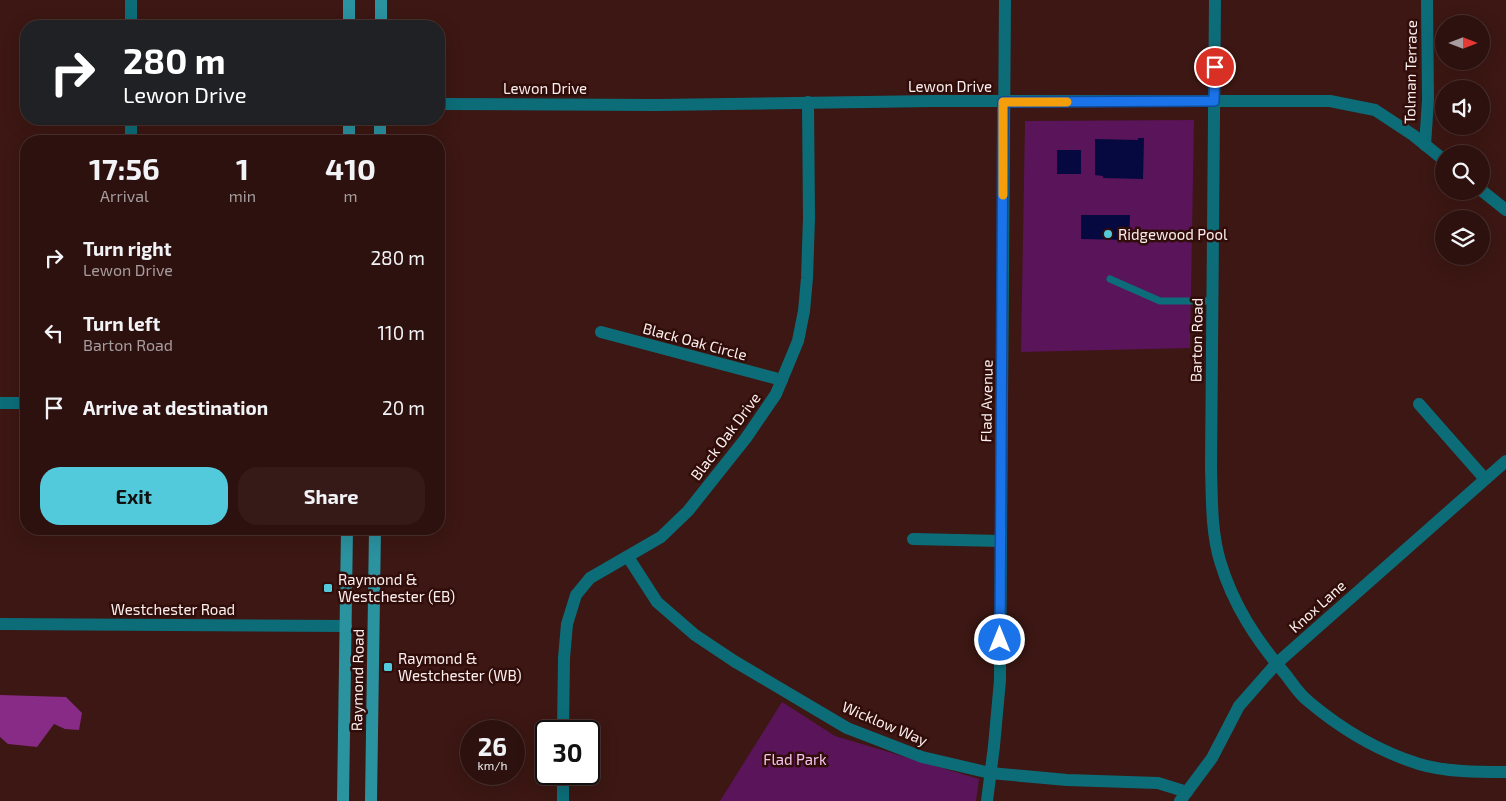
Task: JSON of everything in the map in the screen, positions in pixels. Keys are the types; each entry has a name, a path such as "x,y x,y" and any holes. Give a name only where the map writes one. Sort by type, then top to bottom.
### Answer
{"main road":[{"path":"349,0 349,20"},
{"path":"381,0 381,20"},
{"name":"Raymond Road","path":"343,801 346,535"},
{"name":"Raymond Road","path":"371,801 375,535"}],"street":[{"path":"131,20 132,0"},
{"name":"Flad Avenue","path":"986,801 1000,680 1004,0"},
{"name":"Barton Road","path":"1215,0 1212,519 1219,560 1234,601 1256,638 1306,700 1343,728 1380,750 1421,765 1471,772 1506,772"},
{"name":"Tolman Terrace","path":"1425,145 1428,100 1427,0"},
{"name":"Lewon Drive","path":"445,104 657,105 808,102 1330,101 1375,110 1413,135 1435,153"},
{"name":"Black Oak Drive","path":"563,720 564,658 567,624 576,595 590,578 628,558 661,537 688,511 746,438 776,394 798,341 804,311 809,218 808,102"},
{"path":"1490,197 1506,210"},
{"name":"Black Oak Circle","path":"601,332 782,380"},
{"path":"0,403 20,403"},
{"path":"1419,404 1485,479"},
{"name":"Knox Lane","path":"1183,796 1212,758 1239,706 1276,664 1506,461"},
{"path":"913,539 1001,542"},
{"name":"Wicklow Way","path":"628,558 657,602 696,635 734,661 847,728 922,757 990,773 1067,780 1158,783 1183,796"},
{"name":"Westchester Road","path":"0,624 346,626"},
{"path":"563,785 563,801"}],"lane":[{"path":"1110,279 1160,301 1213,301"}],"green space":[{"name":"Ridgewood Pool","path":"1194,120 1190,348 1021,352 1025,121"},
{"name":"Flad Park","path":"782,702 835,736 979,779 976,801 720,801"}],"shaded area":[{"path":"1138,138 1144,138 1143,179 1103,178 1103,176 1095,175 1095,139 1138,140"},
{"path":"1057,150 1081,150 1081,174 1057,174"},
{"path":"1081,215 1130,215 1129,240 1081,239"},
{"path":"0,695 66,697 82,713 79,730 65,729 54,724 37,747 8,744 0,737"}],"slow traffic":[{"path":"1003,195 1003,102 1067,102"}],"place":[{"name":"Ridgewood Pool","path":"1108,234"},
{"name":"Raymond & Westchester (EB)","path":"328,588"},
{"name":"Raymond & Westchester (WB)","path":"388,667"}],"route":[{"path":"1000,640 1003,102 1214,101 1215,67"}]}
